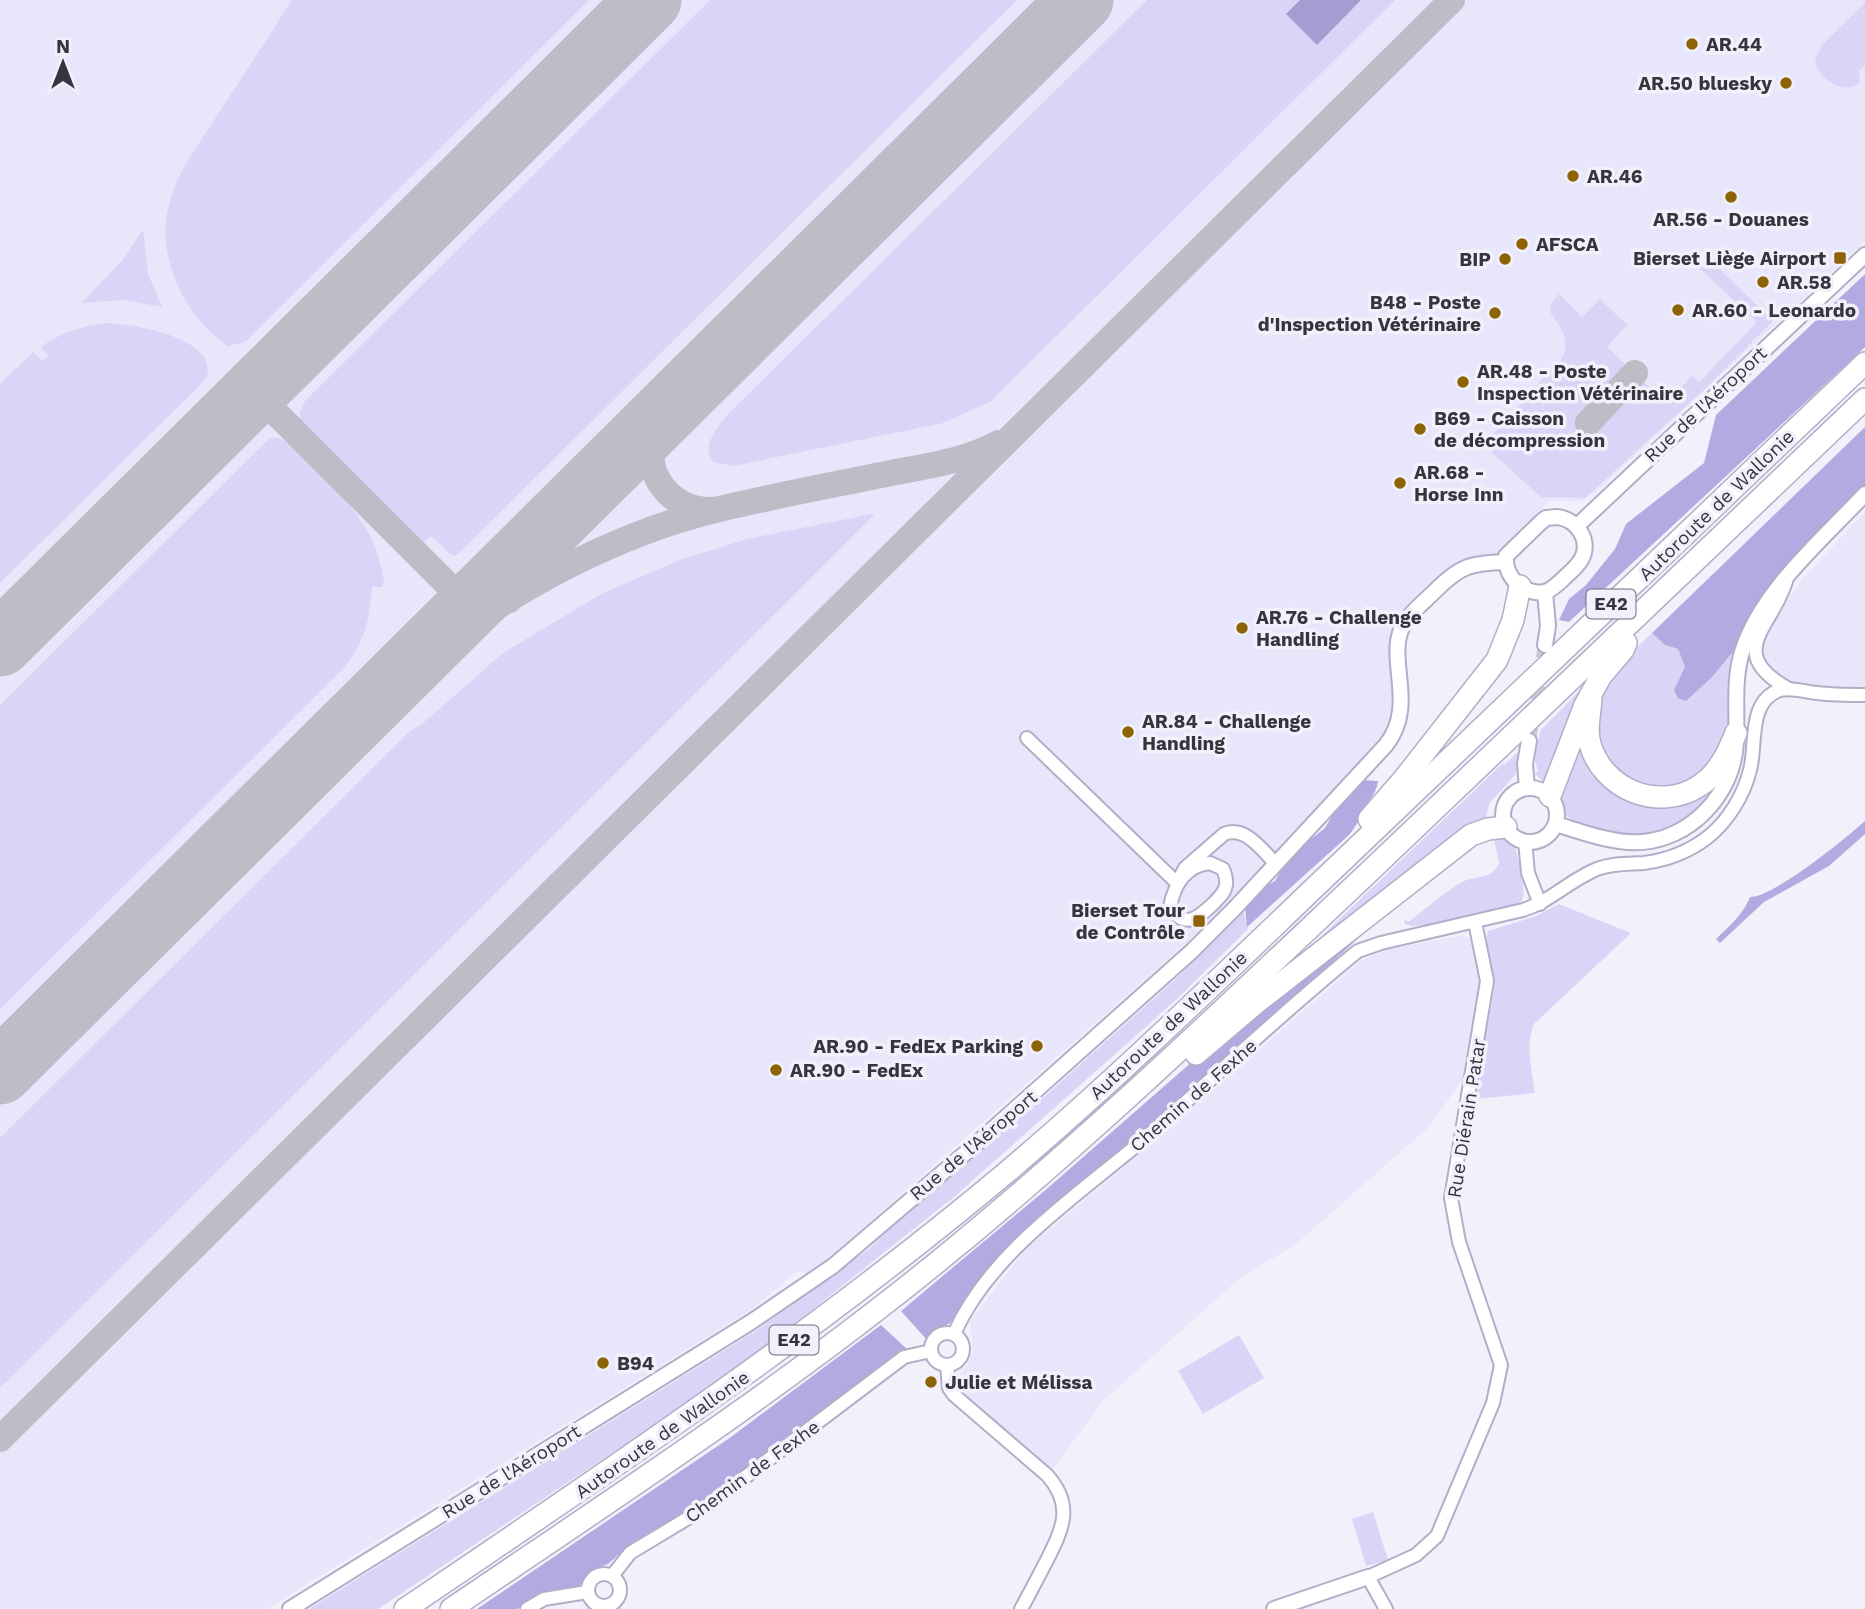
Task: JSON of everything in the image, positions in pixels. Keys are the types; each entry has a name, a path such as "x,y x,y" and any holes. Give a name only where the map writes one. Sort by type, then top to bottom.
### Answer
{"highway":[{"name":"Autoroute de Wallonie","path":"405,1609 693,1413 853,1296 1008,1171 1157,1037 1865,363"},
{"name":"Autoroute de Wallonie","path":"451,1609 708,1435 866,1319 1021,1193 1162,1068 1865,399"},
{"path":"1358,846 1364,825 1403,780 1497,660 1513,620 1520,586"},
{"path":"1550,796 1582,712 1610,662 1623,650 1636,618"},
{"path":"1591,696 1588,734 1592,753 1611,779 1634,792 1649,796 1673,796 1700,785 1716,771 1736,733"},
{"path":"1162,1068 1187,1061 1256,1003 1471,835 1506,827"}],"street":[{"name":"Rue de l'Aéroport","path":"1577,526 1865,255"},
{"path":"1556,824 1628,842 1651,840 1675,833 1695,821 1717,799 1730,772 1742,652 1757,617 1787,578 1865,494"},
{"path":"1563,517 1577,526 1585,540 1583,556 1574,568 1545,592 1536,592 1513,581 1506,562 1508,552 1546,518 1563,517"},
{"name":"Rue de l'Aéroport","path":"290,1609 751,1322 822,1274 976,1144 1162,978 1227,916 1395,734 1402,708 1398,652 1404,623 1456,571 1482,562 1506,562"},
{"path":"1787,578 1783,595 1756,636 1756,652 1764,672 1773,681 1788,689 1865,695"},
{"path":"1545,592 1548,626 1545,645"},
{"name":"Chemin de Fexhe","path":"527,1609 544,1599 587,1592 595,1576 607,1573 612,1576 629,1553 713,1501 904,1357 931,1351 931,1345 937,1336 943,1333 954,1334 967,1311 1013,1249 1358,951 1540,904 1580,876 1601,867 1662,860 1708,837 1729,814 1742,792 1750,771 1755,720 1760,708 1778,691 1788,689"},
{"path":"1027,738 1177,883"},
{"path":"1527,788 1525,764 1529,741"},
{"path":"1527,788 1535,788 1550,796 1557,809 1556,824 1544,838 1525,841 1506,827 1503,810 1511,795 1527,788"},
{"path":"1177,883 1187,873 1203,864 1217,864 1223,869 1226,876 1223,893 1197,918 1184,920 1176,915 1170,906 1177,883 1185,868 1216,840 1230,832 1241,832 1247,836 1276,864"},
{"path":"1525,841 1525,863 1540,904"},
{"name":"Rue Diérain Patar","path":"1274,1609 1368,1577 1416,1555 1437,1536 1493,1403 1501,1364 1459,1242 1451,1198 1487,981 1475,922"},
{"path":"931,1351 936,1361 947,1366 959,1361 963,1356 963,1343 954,1334"},
{"path":"947,1366 949,1388 954,1395 1047,1475 1060,1493 1063,1509 1061,1529 1021,1609"},
{"path":"587,1592 589,1598 600,1606 613,1604 620,1593 620,1586 612,1576"},
{"path":"1368,1577 1386,1609"}],"shaded area":[{"path":"0,0 1865,0 1865,241 1594,494 1580,501 1550,501 1498,553 1459,563 1414,603 1401,616 1395,715 1389,730 1379,743 1228,906 831,1256 832,1258 810,1274 798,1271 752,1309 267,1609 0,1609"},
{"path":"292,0 589,0 245,342 228,346 198,319 176,283 166,242 166,222 170,201 184,168"},
{"path":"710,0 1017,0 462,550 455,556 450,554 431,536 422,544 300,421 305,401"},
{"path":"1147,0 1395,0 990,402 943,423 733,466 713,462 709,444 726,416"},
{"path":"1300,0 1361,0 1317,45 1286,14"},
{"path":"1865,3 1865,65 1859,71 1860,83 1839,86 1820,73 1815,59 1820,47"},
{"path":"143,230 148,274 162,307 124,300 81,303 122,261"},
{"path":"1707,257 1773,321 1706,388 1585,498 1541,497 1492,453 1489,444 1495,432 1563,357 1565,338 1550,312 1551,304 1559,294 1582,317 1600,299 1627,325 1607,347 1666,403 1692,376 1699,382 1757,322 1698,267"},
{"path":"1865,274 1865,347 1569,622 1559,620 1569,599 1586,585 1615,549 1626,524 1704,463 1716,415"},
{"path":"107,323 154,330 189,344 201,353 207,365 206,379 0,583 0,384 33,352 42,361 49,356 41,347 57,337"},
{"path":"1865,427 1865,487 1786,569 1737,647 1713,676 1686,701 1678,698 1674,690 1685,667 1678,649 1665,645 1652,633"},
{"path":"279,438 297,451 349,505 359,517 374,545 384,581 382,587 372,587 361,641 342,670 0,1009 0,705 269,439"},
{"path":"1865,512 1865,691 1789,685 1769,672 1761,650 1764,631 1804,577"},
{"path":"875,514 0,1388 0,1138 409,732 422,724 503,653 603,593 680,560 747,539"},
{"path":"1652,633 1665,645 1678,649 1685,667 1713,676 1737,647 1728,739 1697,782 1653,792 1607,767 1594,725 1595,708 1606,684"},
{"path":"1589,681 1549,787 1534,773 1538,772 1535,760 1540,731"},
{"path":"1582,732 1617,790 1719,785 1694,813 1681,823 1653,834 1619,834 1581,824 1565,814 1560,792"},
{"path":"1520,750 1516,774 1489,804 1485,823 1265,990 1503,763"},
{"path":"1360,780 1378,781 1374,793 1349,835 1247,927 1245,908 1264,887 1275,881 1294,847 1325,828 1339,804"},
{"path":"1865,821 1865,834 1829,866 1764,902 1720,943 1716,939 1740,915 1750,897 1775,888 1792,878"},
{"path":"1493,834 1507,839 1514,847 1523,886 1522,901 1513,907 1423,927 1405,924 1404,918 1408,922 1462,882 1488,875 1496,869 1499,863"},
{"path":"1559,904 1631,933 1534,1024 1530,1049 1535,1093 1475,1099 1494,990 1487,945 1488,931 1536,916"},
{"path":"1243,909 1248,929 1176,1000 954,1197 783,1333 690,1401 378,1609 309,1609 754,1332 869,1249 898,1220 1046,1095 1179,976"},
{"path":"1361,928 1364,933 1215,1069 1006,1247 950,1323 927,1340 901,1311 1193,1061"},
{"path":"1463,935 1471,940 1480,977 1464,1077 1430,1126 1296,1244 1240,1278 1103,1401 1050,1473 957,1393 956,1377 967,1366 973,1352 970,1321 1025,1250 1163,1134 1360,961 1385,950"},
{"path":"881,1325 908,1350 859,1383 705,1501 633,1542 608,1564 597,1568 586,1577 577,1589 541,1594 517,1609 477,1609 731,1437"},
{"path":"1239,1335 1264,1378 1203,1414 1178,1371"},
{"path":"1373,1512 1388,1560 1366,1566 1352,1519"}],"taxiway":[{"path":"0,1439 1452,0"},
{"path":"1588,423 1635,373"},
{"path":"254,391 457,594 483,603 509,600"},
{"path":"676,403 654,435 651,449 656,476 672,497 697,509 712,510"},
{"path":"304,770 442,646 503,603 607,547 679,520 715,510 946,462 998,443"}],"runway":[{"path":"0,644 649,0"},
{"path":"0,1072 1081,0"}],"tunnel":[{"path":"1529,741 1545,645"}],"place":[{"name":"AR.44","path":"1692,44"},
{"name":"AR.50 bluesky","path":"1786,83"},
{"name":"AR.46","path":"1573,176"},
{"name":"AR.56 - Douanes","path":"1731,197"},
{"name":"AFSCA","path":"1522,244"},
{"name":"Bierset Liège Airport","path":"1840,258"},
{"name":"BIP","path":"1505,259"},
{"name":"AR.58","path":"1763,282"},
{"name":"AR.60 - Leonardo","path":"1678,310"},
{"name":"B48 - Poste d'Inspection Vétérinaire","path":"1495,313"},
{"name":"AR.48 - Poste Inspection Vétérinaire","path":"1463,382"},
{"name":"B69 - Caisson de décompression","path":"1420,429"},
{"name":"AR.68 - Horse Inn","path":"1400,483"},
{"name":"AR.76 - Challenge Handling","path":"1242,628"},
{"name":"AR.84 - Challenge Handling","path":"1128,732"},
{"name":"Bierset Tour de Contrôle","path":"1199,921"},
{"name":"AR.90 - FedEx Parking","path":"1037,1046"},
{"name":"AR.90 - FedEx","path":"776,1070"},
{"name":"B94","path":"603,1363"},
{"name":"Julie et Mélissa","path":"931,1382"}]}
